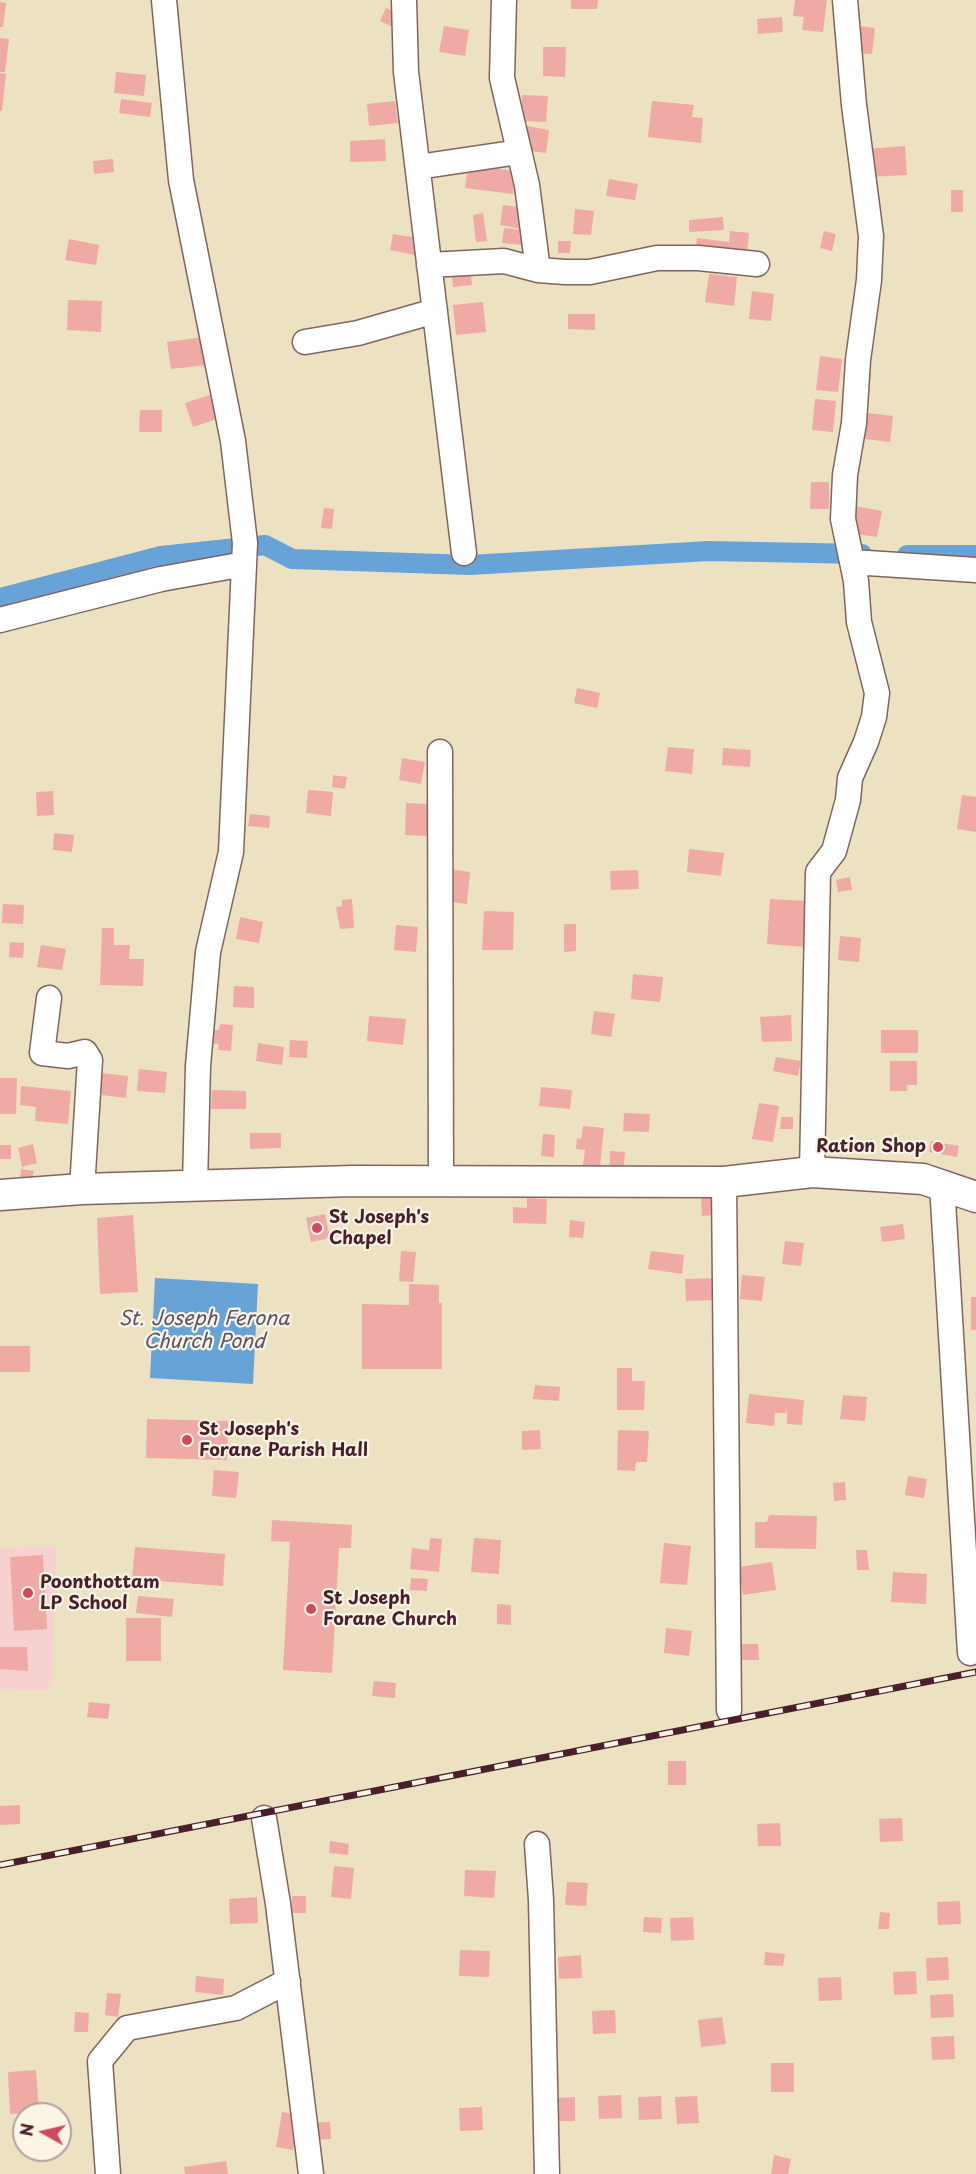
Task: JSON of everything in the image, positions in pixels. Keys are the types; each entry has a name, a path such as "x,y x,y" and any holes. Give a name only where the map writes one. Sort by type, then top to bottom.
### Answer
{"main road":[{"path":"0,1196 82,1189 441,1179 724,1182 812,1172 922,1179 976,1197"}],"street":[{"path":"164,0 182,180 233,441 245,543 237,568 231,852 208,952 198,1066 195,1185"},
{"path":"404,0 406,72 463,548"},
{"path":"504,0 502,78 527,185 538,270"},
{"path":"812,1172 818,872 834,851 848,800 850,778 874,717 877,693 859,622 856,582 843,519 845,474 854,423 858,360 869,280 871,236 855,116 844,0"},
{"path":"418,167 519,152"},
{"path":"429,266 504,261 538,270 590,272 657,258 698,258 757,264"},
{"path":"305,342 358,333 435,311"},
{"path":"850,552 976,570"},
{"path":"0,620 162,579 237,568"},
{"path":"440,752 441,1179"},
{"path":"49,998 42,1053 68,1056 85,1052 90,1060 82,1189"},
{"path":"724,1182 729,1710"},
{"path":"942,1184 970,1653"},
{"path":"264,1818 288,1981 311,2174"},
{"path":"537,1844 541,1900 547,2174"},
{"path":"108,2174 100,2061 127,2028 236,2008 288,1981"}],"shaded area":[{"path":"56,1547 51,1690 0,1689 0,1548"}],"water":[{"name":"St. Joseph Ferona Church Pond","path":"155,1278 258,1284 253,1384 150,1378"}],"building":[{"path":"571,0 598,0 597,9 571,9"},
{"path":"795,0 827,0 823,32 802,30 804,17 793,16"},
{"path":"0,2 6,3 3,27 0,27"},
{"path":"386,8 399,14 393,27 380,21"},
{"path":"782,17 783,32 758,34 757,19"},
{"path":"444,26 469,30 465,56 439,52"},
{"path":"860,26 875,28 872,54 857,53"},
{"path":"0,38 9,39 5,72 0,72"},
{"path":"543,47 566,47 565,77 543,76"},
{"path":"116,72 146,75 144,96 114,93"},
{"path":"0,73 6,74 2,111 0,111"},
{"path":"522,95 548,96 546,122 521,121"},
{"path":"121,99 152,103 150,117 119,113"},
{"path":"395,101 398,123 369,126 367,104"},
{"path":"652,101 694,105 692,117 703,118 701,143 648,137"},
{"path":"527,126 549,130 546,153 523,150"},
{"path":"385,139 386,161 350,162 350,141"},
{"path":"905,146 907,175 869,177 867,149"},
{"path":"113,159 114,172 94,174 93,161"},
{"path":"468,165 516,171 513,194 465,188"},
{"path":"609,179 638,184 635,200 606,196"},
{"path":"951,190 963,190 963,212 951,212"},
{"path":"503,205 525,208 522,229 500,225"},
{"path":"575,209 594,211 591,235 573,234"},
{"path":"483,213 487,241 476,242 473,215"},
{"path":"723,217 724,230 689,232 689,220"},
{"path":"504,228 523,230 522,245 502,243"},
{"path":"730,231 749,233 747,253 696,248 697,238 729,242"},
{"path":"824,231 836,234 832,251 820,248"},
{"path":"393,234 418,238 415,255 390,250"},
{"path":"69,239 99,245 96,265 65,260"},
{"path":"558,241 571,241 570,253 558,253"},
{"path":"470,265 472,285 453,287 451,267"},
{"path":"709,274 737,277 734,306 705,302"},
{"path":"752,291 774,294 771,321 749,319"},
{"path":"68,300 102,301 101,332 67,330"},
{"path":"483,302 486,332 456,335 453,305"},
{"path":"568,314 595,314 595,330 568,329"},
{"path":"203,337 207,365 171,369 167,342"},
{"path":"820,356 842,359 838,392 816,390"},
{"path":"210,395 217,419 193,427 185,403"},
{"path":"815,399 836,401 833,432 812,430"},
{"path":"140,410 162,410 162,432 139,432"},
{"path":"868,413 893,416 890,442 865,439"},
{"path":"811,482 829,482 829,509 810,509"},
{"path":"854,506 882,511 877,537 849,533"},
{"path":"324,508 334,509 332,529 321,528"},
{"path":"577,688 600,693 597,708 574,703"},
{"path":"668,747 694,749 692,774 665,771"},
{"path":"723,748 751,750 750,767 722,765"},
{"path":"402,758 425,762 421,784 399,780"},
{"path":"333,775 347,777 345,789 332,787"},
{"path":"308,790 333,792 331,816 306,813"},
{"path":"53,791 54,815 37,816 36,792"},
{"path":"962,795 976,797 976,832 957,829"},
{"path":"406,803 429,804 427,836 405,835"},
{"path":"250,814 270,816 269,828 248,826"},
{"path":"54,833 74,835 72,852 53,850"},
{"path":"689,849 724,853 721,876 687,872"},
{"path":"449,869 470,872 467,904 445,901"},
{"path":"638,870 639,889 611,890 610,871"},
{"path":"850,877 852,890 838,892 836,880"},
{"path":"352,899 354,928 340,929 336,907 342,906 342,900"},
{"path":"770,899 807,901 805,947 767,944"},
{"path":"3,904 24,905 23,924 2,923"},
{"path":"484,911 514,912 513,950 482,950"},
{"path":"240,917 263,922 259,943 236,939"},
{"path":"564,924 576,924 576,951 564,952"},
{"path":"396,925 418,927 416,952 394,950"},
{"path":"102,928 114,928 114,945 130,945 129,959 144,959 143,986 100,985"},
{"path":"840,936 861,938 859,962 838,960"},
{"path":"10,942 24,943 23,958 9,957"},
{"path":"41,945 66,949 62,970 37,967"},
{"path":"633,974 663,977 660,1002 631,999"},
{"path":"234,986 254,987 254,1008 233,1007"},
{"path":"594,1011 615,1014 611,1037 591,1034"},
{"path":"791,1015 792,1041 762,1042 760,1017"},
{"path":"369,1016 406,1019 403,1045 367,1041"},
{"path":"220,1024 233,1025 231,1051 218,1050 219,1044 209,1043 210,1030 219,1030"},
{"path":"881,1030 918,1030 918,1053 881,1053"},
{"path":"290,1040 308,1041 307,1058 289,1057"},
{"path":"258,1043 284,1047 282,1065 256,1061"},
{"path":"776,1057 801,1061 798,1076 773,1071"},
{"path":"890,1061 917,1061 917,1085 907,1085 907,1091 890,1091"},
{"path":"139,1069 167,1072 165,1093 137,1091"},
{"path":"92,1072 128,1076 126,1098 102,1095 102,1092 90,1090"},
{"path":"0,1078 17,1078 16,1114 0,1114"},
{"path":"21,1086 71,1091 68,1124 35,1121 36,1107 20,1105"},
{"path":"541,1087 572,1090 570,1109 539,1106"},
{"path":"212,1090 246,1091 246,1109 211,1109"},
{"path":"759,1103 779,1106 773,1142 752,1139"},
{"path":"624,1113 650,1114 649,1132 623,1131"},
{"path":"781,1117 793,1117 793,1129 780,1129"},
{"path":"583,1126 604,1128 600,1166 583,1165 585,1150 576,1149 577,1138 581,1139"},
{"path":"250,1133 281,1133 281,1148 250,1149"},
{"path":"543,1134 555,1135 554,1157 541,1156"},
{"path":"931,1141 959,1146 957,1157 929,1152"},
{"path":"33,1144 37,1163 22,1167 18,1148"},
{"path":"0,1145 11,1145 11,1159 0,1159"},
{"path":"610,1151 625,1152 623,1175 609,1174"},
{"path":"21,1169 34,1171 32,1180 20,1177"},
{"path":"714,1197 716,1215 702,1216 701,1198"},
{"path":"527,1198 547,1199 546,1224 513,1223 513,1207 527,1208"},
{"path":"325,1214 330,1238 311,1242 306,1218"},
{"path":"133,1215 138,1292 100,1294 97,1218"},
{"path":"570,1220 585,1222 583,1238 569,1237"},
{"path":"903,1224 905,1239 882,1242 880,1227"},
{"path":"785,1241 804,1243 801,1266 782,1264"},
{"path":"401,1251 416,1252 413,1282 399,1281"},
{"path":"651,1251 684,1255 682,1274 648,1269"},
{"path":"742,1275 765,1277 762,1301 740,1299"},
{"path":"719,1278 719,1300 686,1301 685,1279"},
{"path":"409,1284 439,1285 439,1303 442,1303 442,1369 362,1369 362,1304 409,1305"},
{"path":"971,1297 976,1297 976,1330 971,1330"},
{"path":"0,1346 30,1346 30,1372 0,1372"},
{"path":"617,1368 632,1368 632,1381 645,1381 644,1410 617,1410"},
{"path":"535,1385 560,1387 559,1401 533,1399"},
{"path":"749,1394 804,1400 802,1425 787,1424 787,1407 786,1413 775,1413 774,1426 746,1423"},
{"path":"843,1395 867,1397 865,1421 840,1419"},
{"name":"St Joseph's Forane Parish Hall","path":"147,1419 228,1421 227,1460 146,1458"},
{"path":"540,1430 541,1449 522,1450 522,1431"},
{"path":"618,1430 649,1431 647,1462 636,1462 635,1471 617,1470"},
{"path":"214,1470 239,1472 236,1498 212,1496"},
{"path":"908,1476 927,1479 924,1498 905,1495"},
{"path":"845,1482 846,1500 834,1501 833,1483"},
{"path":"769,1515 817,1516 816,1549 755,1548 755,1522 767,1522"},
{"name":"St Joseph Forane Church","path":"272,1520 352,1525 351,1548 339,1548 332,1673 283,1670 290,1542 271,1541"},
{"path":"430,1538 442,1539 439,1572 410,1569 412,1548 429,1550"},
{"path":"474,1538 501,1540 499,1574 471,1572"},
{"path":"664,1543 691,1546 687,1585 660,1583"},
{"path":"135,1547 225,1554 223,1586 132,1579"},
{"path":"856,1550 867,1550 869,1570 857,1570"},
{"name":"Poonthottam LP School","path":"43,1555 47,1629 14,1631 10,1557"},
{"path":"772,1562 776,1590 743,1595 739,1567"},
{"path":"893,1572 927,1574 926,1604 891,1602"},
{"path":"411,1578 428,1579 427,1591 410,1590"},
{"path":"138,1596 174,1599 172,1617 136,1613"},
{"path":"497,1604 511,1605 511,1625 497,1624"},
{"path":"126,1618 161,1618 161,1661 126,1661"},
{"path":"666,1628 692,1631 689,1656 664,1653"},
{"path":"735,1644 758,1644 759,1660 735,1660"},
{"path":"0,1647 27,1647 28,1671 0,1669"},
{"path":"374,1681 396,1683 395,1698 372,1696"},
{"path":"89,1702 110,1704 108,1719 87,1717"},
{"path":"668,1761 686,1761 686,1785 668,1785"},
{"path":"20,1805 20,1824 0,1825 0,1806"},
{"path":"902,1818 903,1841 880,1842 879,1819"},
{"path":"780,1823 781,1846 758,1846 757,1824"},
{"path":"330,1841 349,1844 348,1855 329,1853"},
{"path":"334,1866 354,1868 351,1899 331,1897"},
{"path":"465,1870 496,1871 494,1898 464,1896"},
{"path":"567,1882 588,1883 586,1906 565,1905"},
{"path":"292,1896 306,1896 306,1913 292,1913"},
{"path":"257,1897 258,1923 230,1924 229,1899"},
{"path":"960,1901 961,1924 938,1925 937,1902"},
{"path":"880,1912 890,1913 889,1929 878,1929"},
{"path":"644,1917 662,1918 661,1933 643,1932"},
{"path":"693,1917 694,1940 671,1941 670,1918"},
{"path":"460,1950 490,1951 489,1977 459,1976"},
{"path":"765,1952 785,1954 783,1966 764,1965"},
{"path":"581,1955 582,1978 559,1979 558,1957"},
{"path":"948,1957 949,1980 927,1981 926,1958"},
{"path":"916,1971 917,1994 894,1995 893,1972"},
{"path":"196,1976 224,1979 223,1995 195,1992"},
{"path":"841,1977 842,2000 819,2001 818,1978"},
{"path":"107,1993 121,1994 118,2017 105,2015"},
{"path":"953,1994 954,2017 931,2018 930,1995"},
{"path":"615,2010 616,2033 593,2034 592,2011"},
{"path":"75,2012 89,2013 88,2032 74,2032"},
{"path":"722,2017 726,2044 701,2047 698,2020"},
{"path":"954,2036 955,2059 932,2060 931,2037"},
{"path":"771,2063 794,2063 794,2092 771,2092"},
{"path":"36,2070 38,2102 12,2102 12,2114 10,2114 8,2072"},
{"path":"621,2095 622,2118 599,2119 598,2096"},
{"path":"661,2096 662,2119 639,2120 638,2097"},
{"path":"697,2096 699,2123 677,2124 675,2097"},
{"path":"575,2097 575,2121 558,2121 558,2098"},
{"path":"482,2107 483,2130 460,2131 459,2108"},
{"path":"282,2112 300,2115 293,2150 276,2147"},
{"path":"330,2122 331,2139 307,2140 305,2123"},
{"path":"774,2155 791,2159 788,2174 771,2174"},
{"path":"226,2161 228,2174 185,2174 184,2167"}],"waterway":[{"path":"0,598 161,556 265,545 292,559 470,565 709,551 862,554"},
{"path":"907,555 976,555"}],"railway":[{"path":"0,1865 976,1672"}],"place":[{"name":"Ration Shop","path":"938,1147"},
{"name":"St Joseph's Chapel","path":"317,1228"},
{"name":"St Joseph's Forane Parish Hall","path":"187,1440"},
{"name":"Poonthottam LP School","path":"28,1593"},
{"name":"St Joseph Forane Church","path":"311,1609"}]}
